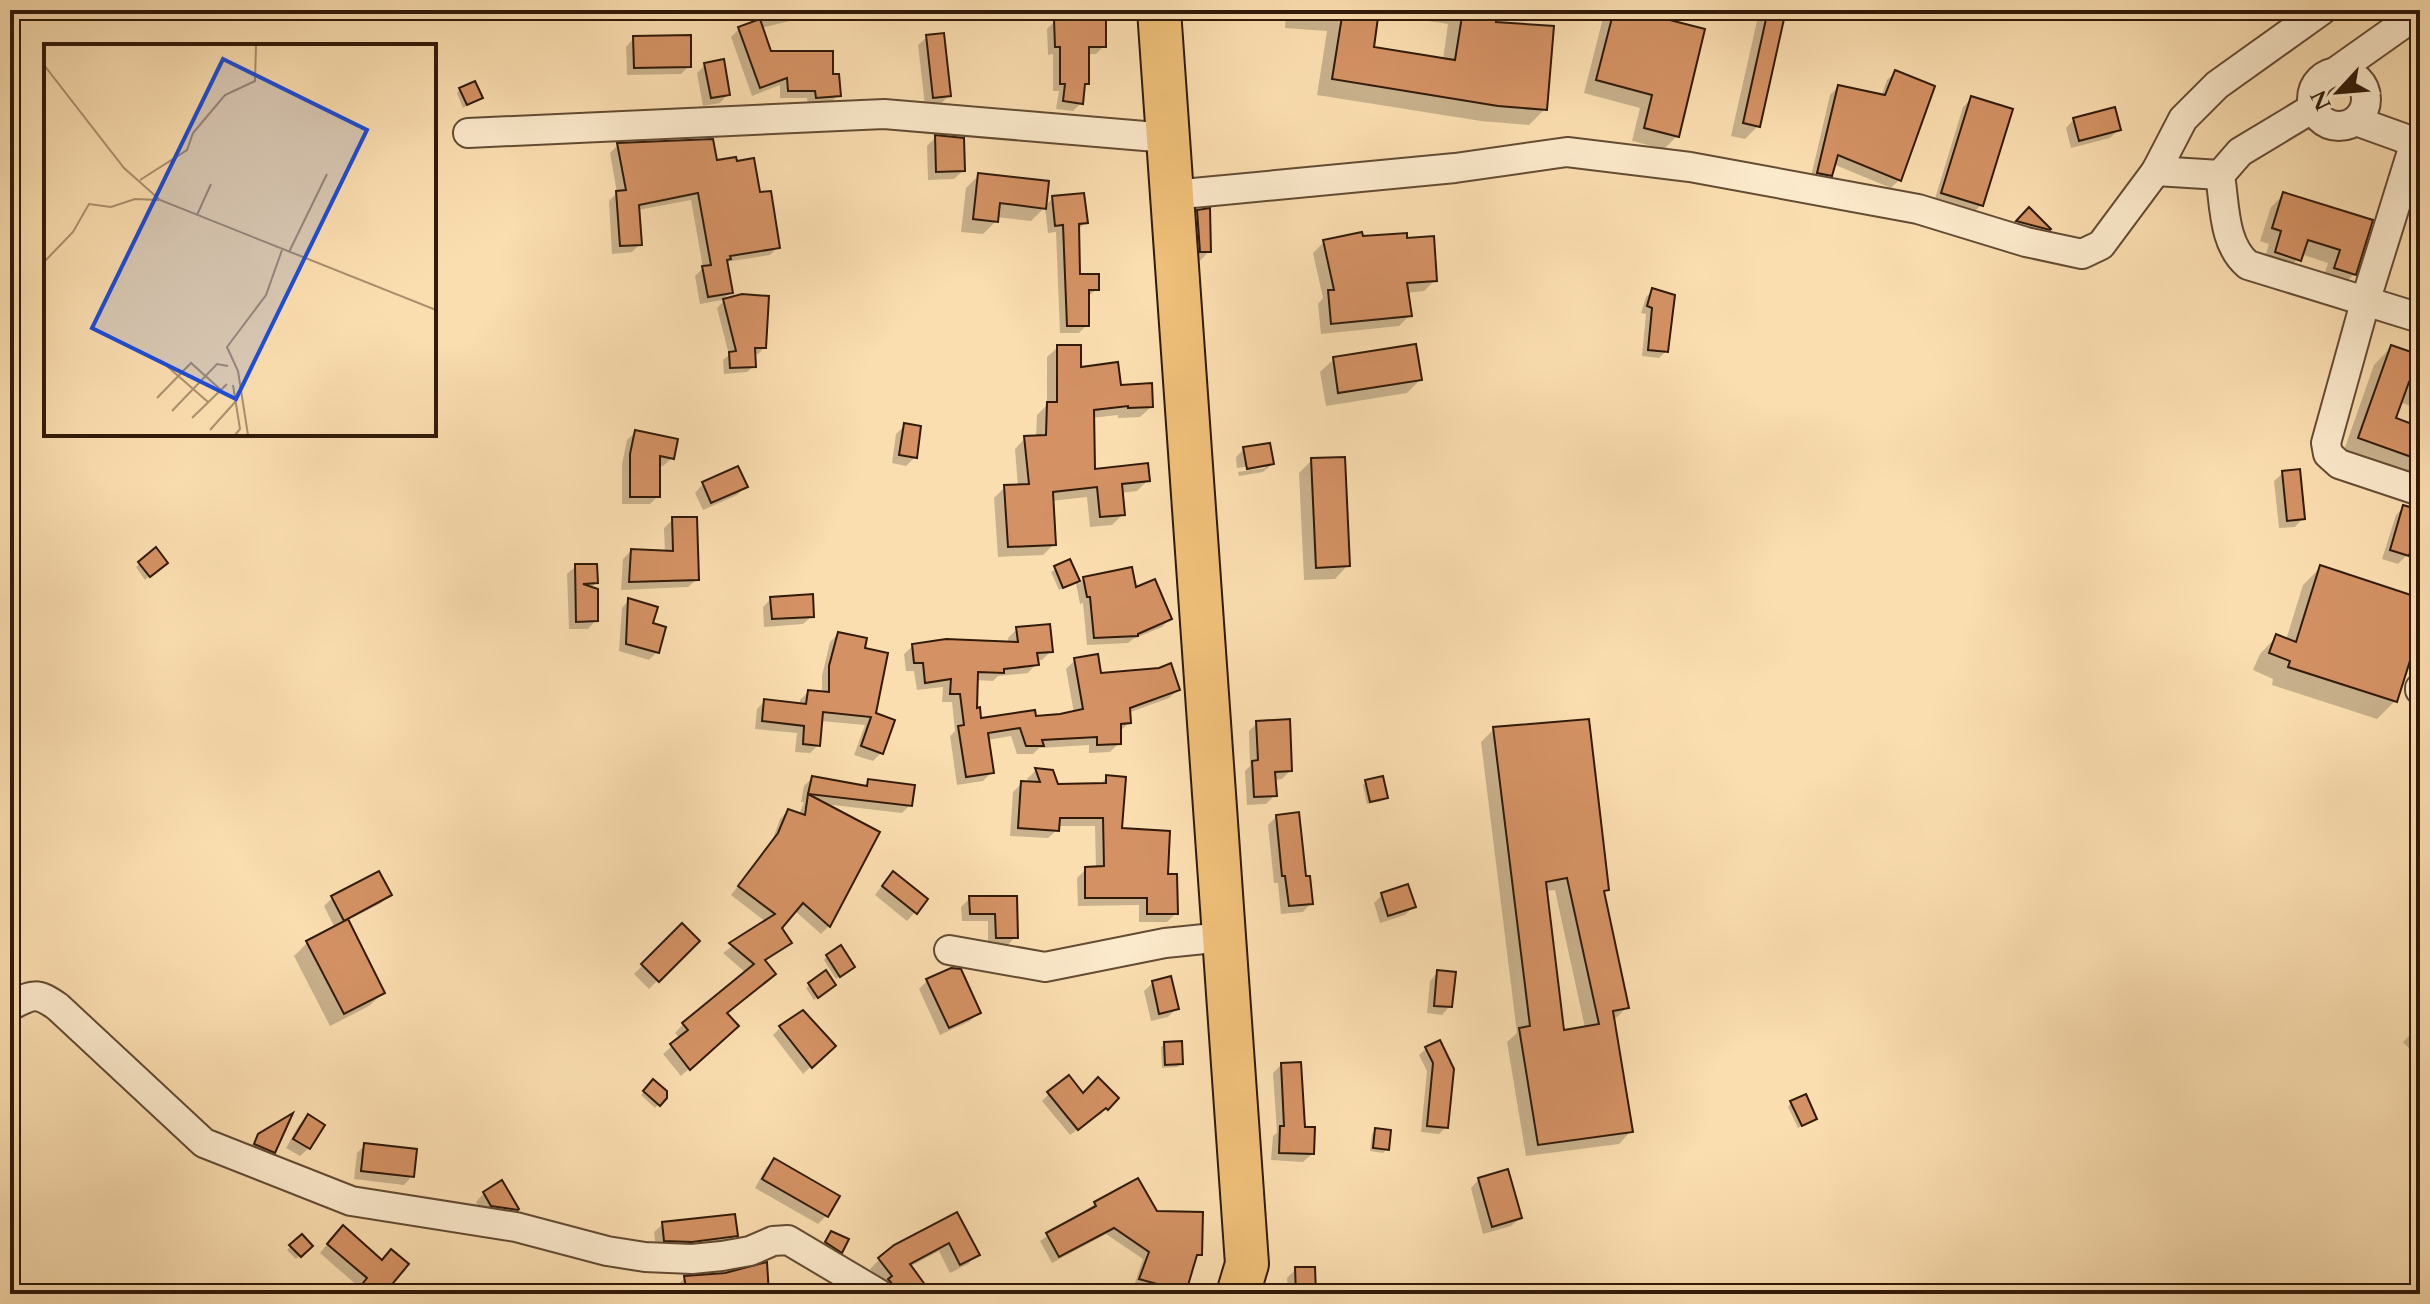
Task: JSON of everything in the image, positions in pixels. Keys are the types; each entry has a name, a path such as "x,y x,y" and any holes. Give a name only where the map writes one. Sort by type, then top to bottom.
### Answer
{"highway":[{"path":"1159,10 1250,1284"}],"street":[{"path":"1172,195 1455,168 1567,152 1690,167 1918,209 2026,242 2082,254 2101,245 2156,171 2183,119 2217,85 2322,10"},
{"path":"2338,70 2355,76 2365,90 2366,107 2356,121 2339,127 2323,122 2313,108 2312,91 2322,76 2338,70 2420,12"},
{"path":"2313,108 2240,152 2220,175 2229,238 2237,256 2248,265 2420,318"},
{"path":"468,133 884,114 1168,138"},
{"path":"2356,121 2418,143 2366,299 2326,443 2328,454 2339,464 2420,491"},
{"path":"2156,171 2220,175"},
{"path":"949,950 1045,967 1165,943 1224,937"},
{"path":"10,1006 30,995 43,996 204,1143 351,1201 516,1227 607,1251 645,1257 692,1259 722,1256 750,1251 773,1241 788,1240 879,1294"}],"building":[{"path":"1343,10 1379,10 1374,47 1455,60 1463,10 1498,10 1496,22 1554,26 1547,110 1498,106 1332,79"},
{"path":"1614,10 1660,10 1658,17 1705,29 1679,137 1644,128 1652,95 1596,80"},
{"path":"1768,10 1786,10 1760,127 1743,123"},
{"path":"760,19 771,51 833,51 833,74 839,74 841,96 816,98 815,91 788,91 787,78 760,88 738,27"},
{"path":"1054,19 1106,19 1106,47 1089,47 1089,84 1085,84 1083,104 1063,101 1065,84 1060,84 1060,47 1055,47"},
{"path":"944,33 951,96 933,98 926,35"},
{"path":"691,35 691,67 634,68 633,36"},
{"path":"724,59 730,95 711,98 704,63"},
{"path":"1895,70 1935,86 1901,181 1838,155 1832,176 1817,173 1838,85 1885,95"},
{"path":"475,81 483,98 467,105 459,88"},
{"path":"1971,96 2013,109 1983,206 1941,193"},
{"path":"2115,107 2121,130 2079,141 2073,118"},
{"path":"935,135 964,138 965,171 936,172"},
{"path":"713,139 717,160 754,158 760,192 771,191 780,248 730,256 731,259 727,260 733,293 708,297 702,266 711,265 698,193 639,205 642,245 620,246 616,191 626,190 617,143"},
{"path":"978,173 1049,181 1046,209 1000,203 998,222 973,219"},
{"path":"2283,192 2373,220 2356,275 2334,268 2340,250 2308,240 2301,261 2275,252 2281,231 2272,228"},
{"path":"1084,193 1088,223 1079,224 1080,274 1099,274 1099,290 1089,290 1089,326 1067,326 1063,225 1055,226 1052,196"},
{"path":"2029,207 2051,229 2050,230 2016,221"},
{"path":"1210,208 1211,252 1200,252 1197,210"},
{"path":"1362,232 1363,236 1407,233 1407,238 1434,236 1437,281 1407,283 1412,316 1331,324 1328,290 1334,290 1323,240"},
{"path":"1652,288 1675,295 1668,352 1648,350 1652,308 1647,306"},
{"path":"742,294 769,296 766,348 755,348 756,367 730,368 729,352 736,351 723,299"},
{"path":"1416,344 1422,380 1338,393 1333,357"},
{"path":"1057,345 1081,345 1081,367 1118,362 1121,385 1152,383 1153,407 1094,410 1095,469 1148,463 1150,481 1122,484 1125,515 1100,517 1097,487 1053,492 1056,545 1008,547 1004,485 1029,484 1024,436 1046,435 1047,402 1057,402"},
{"path":"2391,345 2420,355 2420,386 2409,382 2396,418 2420,427 2420,460 2358,438"},
{"path":"904,423 921,426 917,458 899,455"},
{"path":"635,430 678,439 674,459 660,456 660,497 630,497 630,454"},
{"path":"1270,443 1274,464 1247,469 1243,447"},
{"path":"1345,457 1350,566 1316,568 1311,458"},
{"path":"738,466 748,487 711,503 702,482"},
{"path":"2300,469 2305,519 2287,521 2282,471"},
{"path":"2403,505 2420,510 2409,556 2390,550"},
{"path":"672,517 697,517 699,580 629,582 631,549 673,551"},
{"path":"156,547 168,563 150,577 138,562"},
{"path":"1070,559 1080,581 1063,588 1054,566"},
{"path":"575,564 597,564 598,583 583,584 598,589 598,621 576,622"},
{"path":"2320,565 2420,598 2420,629 2397,702 2288,667 2290,661 2269,653 2276,634 2296,642"},
{"path":"1132,567 1136,587 1155,579 1172,619 1138,636 1094,638 1090,597 1087,597 1083,577"},
{"path":"813,594 814,617 772,619 770,597"},
{"path":"628,598 658,607 653,623 666,627 659,653 626,644"},
{"path":"1050,624 1053,652 1037,653 1039,665 1004,669 1004,673 978,672 977,708 980,707 981,718 1035,710 1036,716 1083,709 1074,658 1098,654 1101,673 1159,668 1171,663 1180,690 1130,708 1131,723 1121,724 1121,744 1097,745 1097,737 1042,740 1044,746 1026,746 1020,728 988,733 994,773 966,777 958,726 964,725 960,694 950,694 951,679 925,683 923,663 914,663 912,644 946,639 1018,642 1016,627"},
{"path":"838,632 867,638 865,648 888,653 876,713 895,720 883,754 861,746 871,717 823,712 820,746 803,744 804,726 762,721 764,699 806,704 808,690 829,692 829,666"},
{"path":"1290,719 1292,771 1275,772 1277,796 1254,797 1252,761 1258,760 1256,721"},
{"path":"1589,719 1609,890 1604,891 1629,1008 1613,1011 1633,1132 1538,1145 1519,1028 1530,1026 1493,727","holes":["1567,878 1599,1024 1564,1030 1546,882"]},
{"path":"1035,768 1053,770 1058,784 1106,783 1106,775 1126,777 1122,828 1170,831 1168,874 1177,874 1178,914 1147,914 1147,898 1085,898 1085,867 1104,866 1103,818 1060,818 1059,831 1018,828 1021,781 1040,782"},
{"path":"812,776 867,786 868,779 915,785 912,806 808,794"},
{"path":"1383,776 1388,798 1370,802 1365,780"},
{"path":"808,794 880,832 830,927 803,903 782,928 792,943 765,960 776,974 727,1013 739,1026 690,1070 670,1044 688,1030 682,1023 754,964 729,943 775,914 738,886 778,833 788,809 805,815"},
{"path":"1299,812 1306,876 1310,876 1313,904 1289,906 1285,876 1282,876 1276,815"},
{"path":"379,871 392,895 344,921 331,896"},
{"path":"893,871 928,899 917,914 882,886"},
{"path":"1408,884 1416,907 1388,916 1381,893"},
{"path":"969,896 1017,896 1018,938 996,938 995,914 970,914"},
{"path":"348,919 385,993 344,1014 306,941"},
{"path":"682,923 700,941 659,982 641,964"},
{"path":"841,945 855,967 840,977 826,955"},
{"path":"951,968 961,969 981,1013 949,1028 926,979"},
{"path":"826,970 836,985 818,998 808,983"},
{"path":"1437,970 1456,972 1452,1007 1434,1006"},
{"path":"1171,976 1179,1009 1159,1014 1152,981"},
{"path":"803,1010 836,1046 812,1068 779,1026"},
{"path":"1440,1040 1454,1069 1448,1128 1427,1126 1433,1063 1425,1047"},
{"path":"1182,1041 1183,1064 1165,1065 1164,1042"},
{"path":"1301,1062 1305,1127 1315,1127 1314,1154 1279,1153 1280,1126 1284,1126 1281,1063"},
{"path":"1069,1075 1083,1093 1098,1077 1119,1098 1108,1110 1106,1108 1078,1130 1047,1092"},
{"path":"653,1079 667,1091 667,1098 660,1106 643,1091"},
{"path":"1806,1094 1817,1119 1802,1126 1790,1101"},
{"path":"293,1113 275,1153 254,1144 258,1134"},
{"path":"308,1114 325,1125 310,1149 293,1139"},
{"path":"1375,1128 1391,1130 1389,1150 1373,1148"},
{"path":"364,1143 417,1149 414,1177 361,1171"},
{"path":"774,1158 840,1196 828,1217 762,1179"},
{"path":"1508,1169 1522,1218 1492,1227 1478,1178"},
{"path":"1138,1178 1157,1211 1203,1212 1202,1255 1197,1255 1186,1292 1139,1279 1149,1252 1114,1228 1059,1257 1046,1233 1096,1206 1094,1202"},
{"path":"502,1180 518,1210 491,1206 483,1192"},
{"path":"957,1212 980,1255 960,1265 949,1243 910,1264 926,1286 916,1294 896,1294 888,1279 892,1276 878,1258 894,1245"},
{"path":"735,1214 738,1236 692,1242 664,1241 662,1222"},
{"path":"343,1225 382,1260 391,1249 409,1264 384,1294 376,1294 363,1283 367,1278 327,1244"},
{"path":"831,1231 849,1239 842,1253 825,1242"},
{"path":"302,1234 313,1246 301,1257 289,1245"},
{"path":"767,1262 769,1294 687,1294 684,1276 725,1273"},
{"path":"1295,1267 1315,1267 1316,1294 1296,1294"}]}
